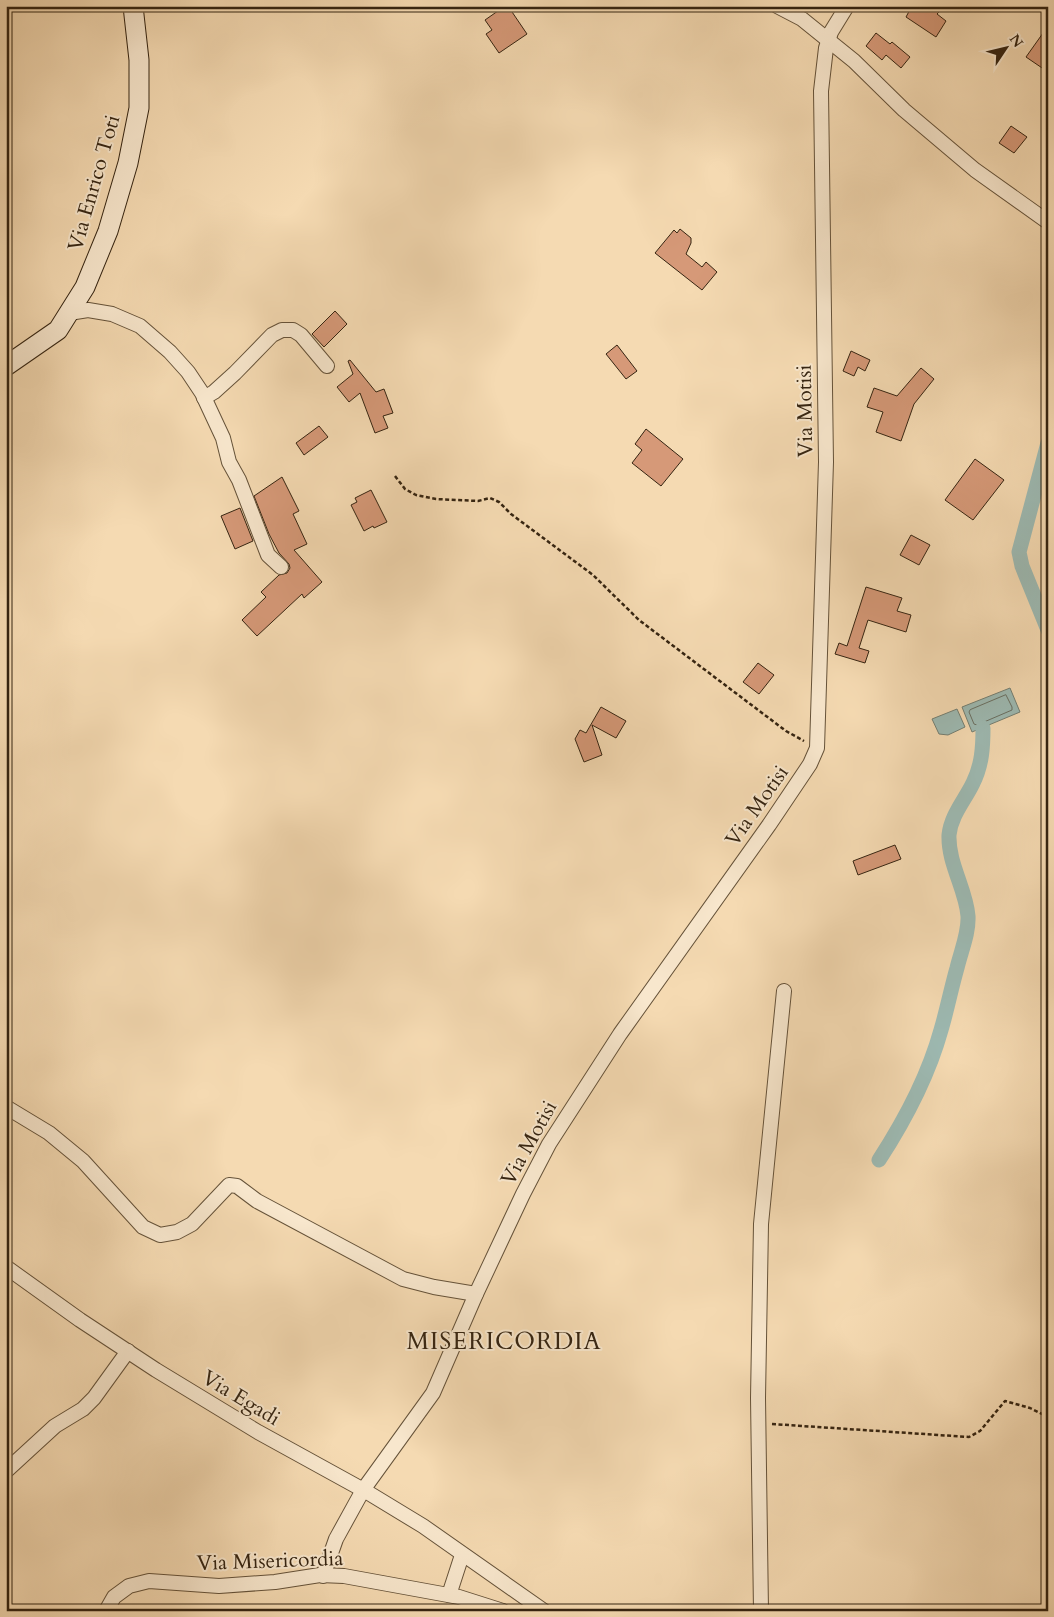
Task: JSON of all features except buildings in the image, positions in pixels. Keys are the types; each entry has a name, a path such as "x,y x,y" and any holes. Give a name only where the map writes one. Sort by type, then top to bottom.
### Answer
{"main road":[{"name":"Via Enrico Toti","path":"6,366 58,330 85,288 108,231 128,163 138,108 139,60 133,6"}],"street":[{"path":"777,6 802,19 854,61 904,110 975,170 1048,222"},
{"name":"Via Motisi","path":"322,1575 336,1539 363,1490 433,1393 476,1294 549,1144 620,1034 769,825 810,764 817,748 826,462 821,91 828,40 847,6"},
{"path":"69,313 88,310 112,314 140,326 170,352 188,372 204,398 223,438 229,462 239,480 268,554 281,567"},
{"path":"204,398 236,373 272,335 282,330 293,330 301,335 327,366"},
{"path":"760,1611 758,1423 761,1224 784,991"},
{"path":"6,1107 49,1133 83,1161 126,1211 143,1226 160,1236 177,1232 192,1224 230,1186 237,1186 257,1201 404,1279 434,1288 476,1294"},
{"name":"Via Egadi","path":"6,1267 80,1320 258,1432 363,1490 423,1526 544,1611"},
{"path":"6,1471 55,1426 82,1409 94,1398 128,1351"},
{"path":"449,1595 462,1555"},
{"name":"Via Misericordia","path":"106,1611 114,1597 129,1586 149,1581 219,1586 275,1582 322,1575 344,1576 449,1595 503,1611"}],"path":[{"path":"395,476 405,489 416,495 436,499 478,501 490,498 499,502 511,514 593,575 640,620 786,731 817,748"},
{"path":"758,1423 969,1437 980,1431 1005,1401 1030,1408 1048,1417"}],"water":[{"path":"1010,688 1020,712 972,732 962,707"},
{"path":"957,709 965,727 948,735 939,734 932,719"}],"waterway":[{"path":"1048,443 1019,552 1022,566 1048,630"},
{"path":"879,1160 907,1114 923,1081 936,1047 966,935 968,922 967,906 951,856 949,835 955,814 973,783 980,763 983,728"}],"district":[{"name":"MISERICORDIA","path":"504,1341"}]}
